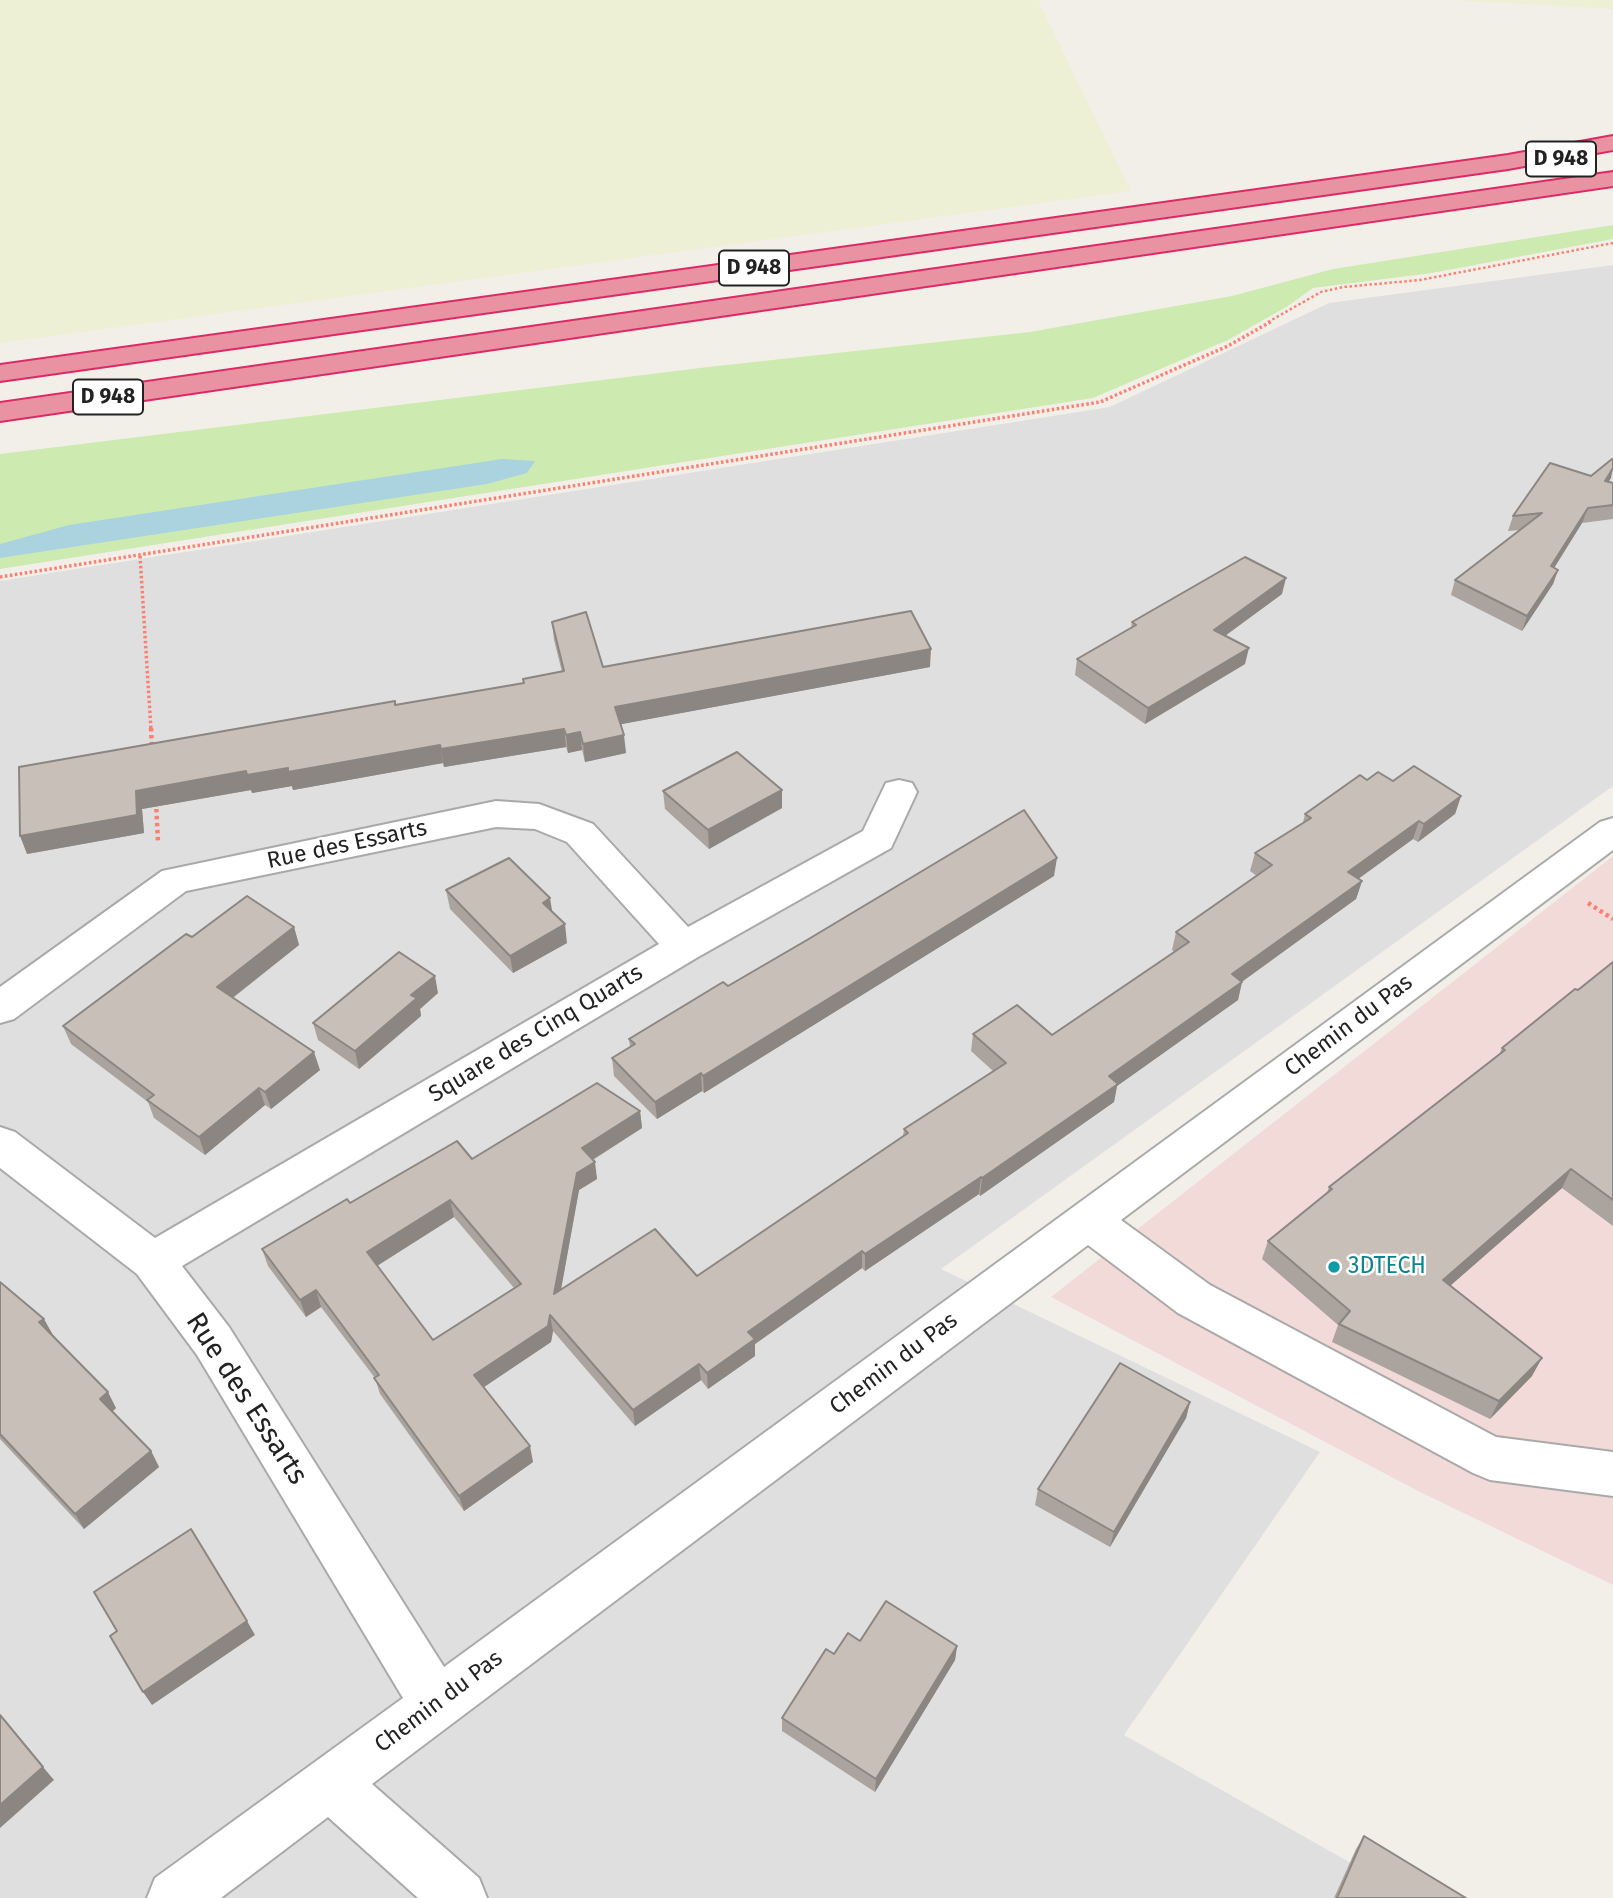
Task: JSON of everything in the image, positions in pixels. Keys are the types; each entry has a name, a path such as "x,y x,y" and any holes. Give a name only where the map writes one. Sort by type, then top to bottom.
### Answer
{"highway":[{"path":"1508,162 1613,143"},
{"name":"D 948","path":"0,373 1508,162 1613,153"},
{"name":"D 948","path":"0,412 1613,179"}],"street":[{"name":"Square des Cinq Quarts","path":"153,1261 684,947 878,839 899,792"},
{"name":"Rue des Essarts","path":"0,1008 175,880 496,814 538,817 580,834 684,947"},
{"name":"Chemin du Pas","path":"175,1898 1613,831"},
{"name":"Rue des Essarts","path":"0,1144 153,1261 213,1341 422,1681 439,1702"},
{"path":"1088,1220 1194,1299 1490,1458 1613,1474"},
{"path":"330,1783 459,1898"}],"path":[{"path":"0,577 1100,402 1228,346 1321,292 1343,287 1420,280 1613,243"},
{"path":"140,556 152,750"},
{"path":"155,792 160,861 175,880"}],"shaded area":[{"path":"1613,265 1613,786 941,1269 1320,1452 1124,1735 1413,1898 0,1898 0,581 1110,407 1329,303"},
{"path":"1613,856 1613,1585 1418,1491 1051,1297"}],"green space":[{"path":"0,0 1038,0 1131,191 0,343"},
{"path":"1451,0 1613,0 1613,9"},
{"path":"1613,225 1613,239 1432,273 1313,288 1288,306 1228,340 1093,398 0,569 0,454 708,367 1030,332 1232,296 1333,269"}],"water":[{"path":"502,459 535,461 527,473 487,484 0,558 0,544 69,525"}],"building":[{"path":"1612,459 1613,468 1605,481 1613,483 1613,505 1588,508 1551,566 1558,570 1527,616 1455,580 1542,513 1513,516 1550,463 1591,476"},
{"path":"1245,557 1286,578 1214,630 1249,648 1148,708 1077,659 1136,625 1132,622"},
{"path":"911,611 931,649 615,707 624,735 583,744 580,732 566,735 564,729 441,749 440,745 288,772 288,768 247,775 246,771 136,791 137,815 20,836 19,767 395,701 395,705 524,683 523,679 564,671 552,622 586,612 603,667"},
{"path":"737,752 782,790 708,830 663,791"},
{"path":"1414,766 1461,796 1424,824 1419,821 1348,872 1362,881 1232,974 1242,982 1109,1076 1118,1084 982,1178 865,1254 862,1251 748,1332 755,1339 707,1373 699,1364 633,1410 550,1315 548,1326 474,1375 530,1446 459,1496 374,1378 379,1375 316,1290 300,1300 262,1249 347,1199 350,1203 457,1141 472,1159 597,1083 640,1111 582,1148 595,1162 577,1173 554,1294 655,1229 697,1276 908,1133 904,1129 1006,1063 973,1034 1017,1005 1052,1035 1189,942 1176,932 1272,865 1255,853 1311,818 1305,814 1360,775 1367,780 1378,772 1393,781","holes":["450,1200 521,1284 433,1340 367,1252"]},
{"path":"1024,810 1057,858 703,1076 701,1073 655,1102 612,1058 635,1044 629,1039 723,982 728,986"},
{"path":"509,858 550,898 543,903 565,924 510,956 446,890"},
{"path":"247,896 294,927 217,987 314,1052 265,1092 259,1088 199,1137 147,1100 154,1095 63,1026 186,934 192,937"},
{"path":"399,952 435,976 411,995 417,998 355,1051 313,1023"},
{"path":"1613,962 1613,1200 1571,1169 1443,1280 1542,1358 1499,1401 1339,1324 1350,1311 1268,1241 1332,1189 1329,1187 1505,1050 1502,1048 1575,989 1578,990"},
{"path":"0,1282 44,1319 39,1322 108,1392 100,1399 151,1451 75,1514 0,1434"},
{"path":"1120,1363 1190,1402 1114,1532 1038,1489"},
{"path":"191,1529 247,1621 143,1692 110,1636 117,1631 94,1592"},
{"path":"886,1601 957,1646 876,1779 782,1718 826,1649 834,1654 848,1633 860,1641"},
{"path":"0,1715 43,1767 0,1805"},
{"path":"1364,1836 1466,1898 1337,1898"}],"place":[{"name":"3DTECH","path":"1334,1267"}]}
